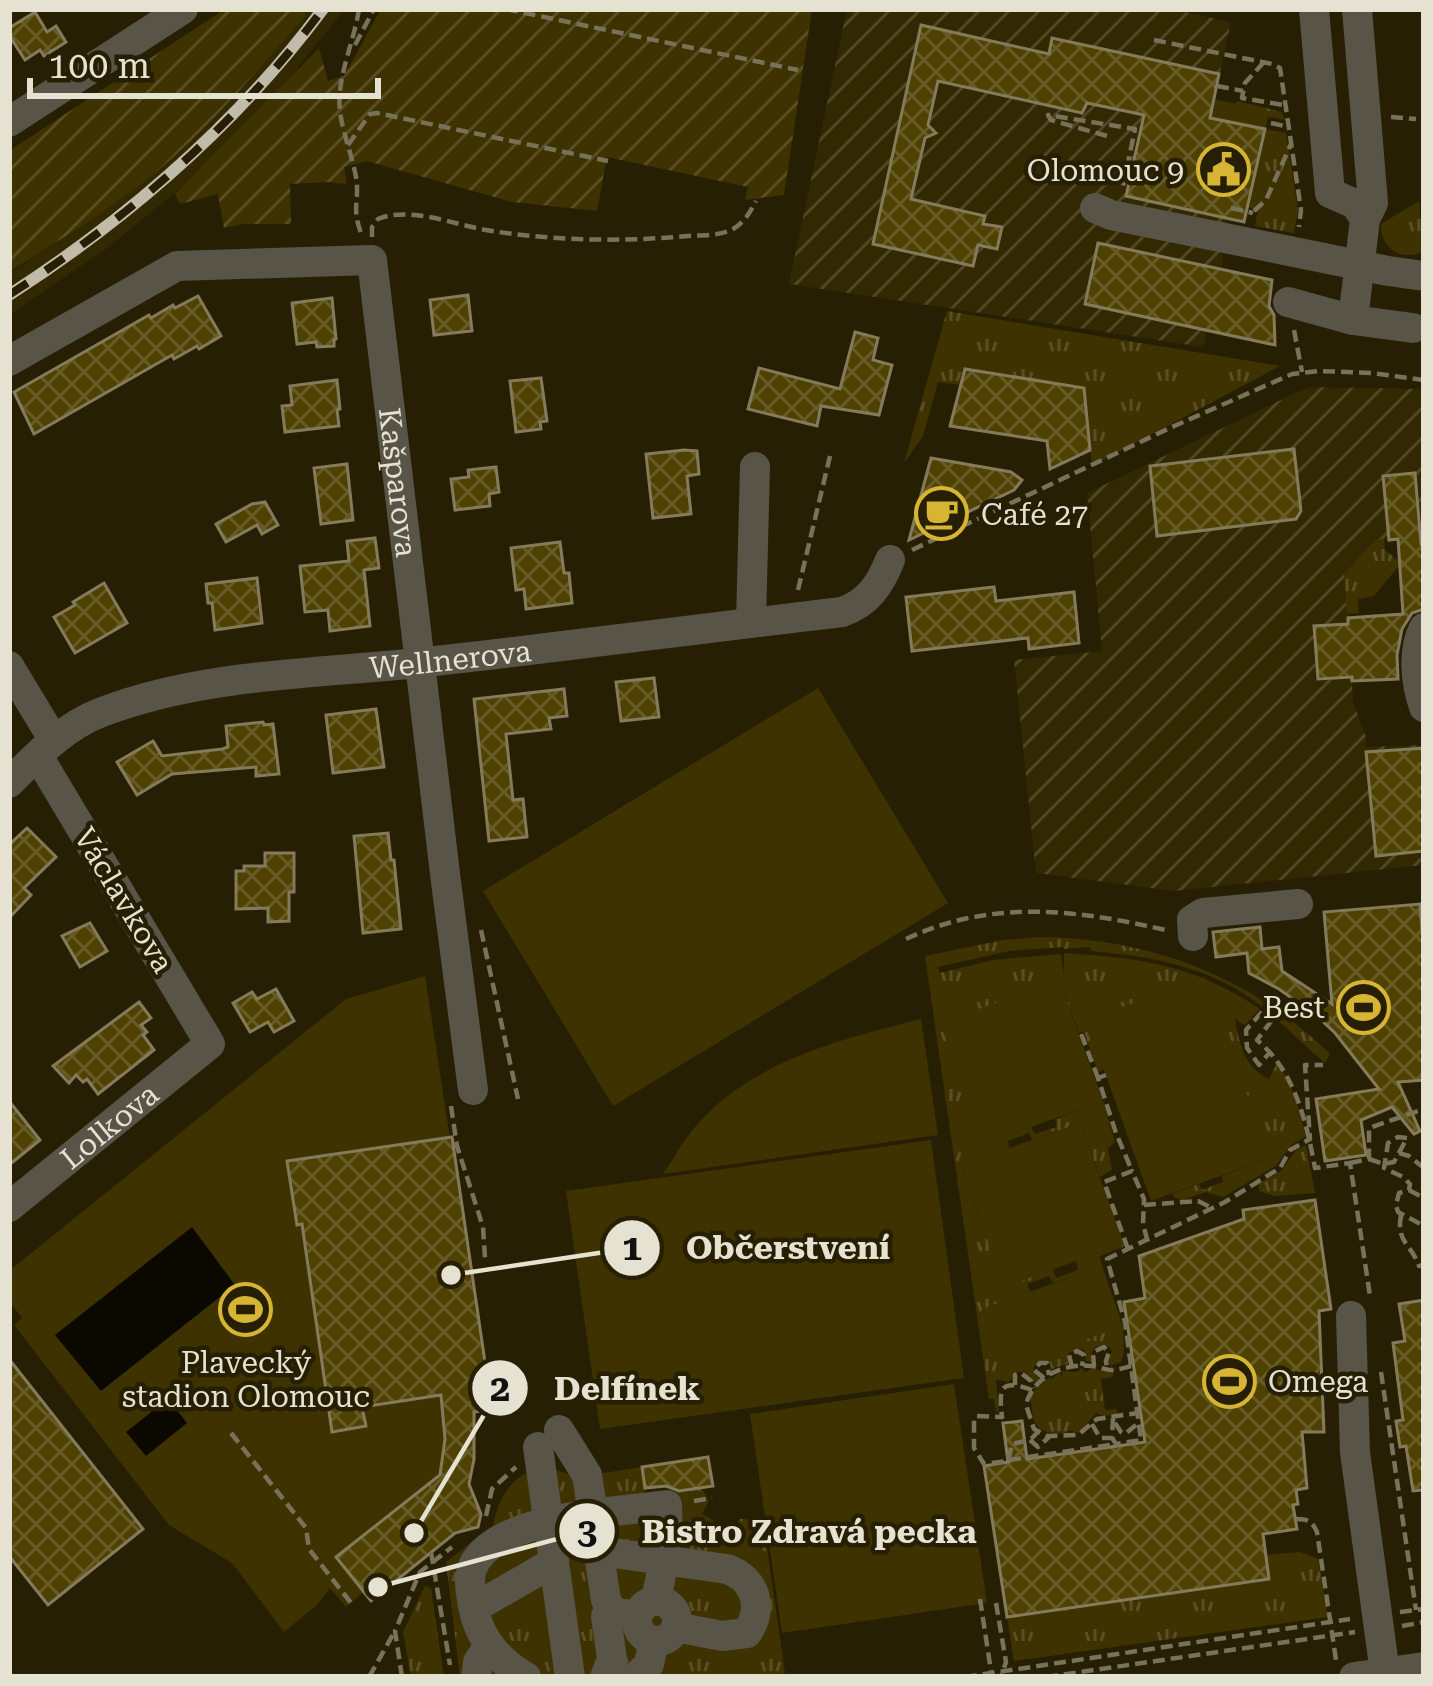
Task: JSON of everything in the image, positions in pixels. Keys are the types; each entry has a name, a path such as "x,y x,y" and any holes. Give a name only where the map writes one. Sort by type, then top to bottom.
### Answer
{"street":[{"path":"12,115 183,9"},
{"path":"1314,9 1330,193 1355,204 1365,218"},
{"path":"1352,320 1365,218 1372,203 1357,9"},
{"path":"1107,204 1111,214 1424,275"},
{"path":"9,361 177,266 373,260"},
{"name":"Kašparova","path":"373,260 473,1090"},
{"path":"1288,302 1352,320 1413,328"},
{"path":"751,622 755,467"},
{"name":"Wellnerova","path":"9,783 45,748 99,712 166,693 229,681 842,612 877,588 890,560"},
{"path":"1424,628 1417,650 1424,707"},
{"name":"Václavkova","path":"9,666 45,748 210,1044"},
{"path":"1193,936 1192,920 1203,913 1298,904"},
{"name":"Lolkova","path":"9,1207 210,1044"},
{"path":"1351,1316 1354,1452 1370,1675 1424,1667"},
{"path":"548,1439 586,1475 606,1600 640,1619 649,1664 636,1677"},
{"path":"548,1439 548,1523 570,1677"},
{"path":"526,1677 507,1666 479,1627 470,1574 478,1557 512,1532 674,1504 666,1559 640,1619 611,1659 605,1677"},
{"path":"562,1623 640,1619 722,1636 747,1633 757,1613 754,1590 740,1574 714,1566 599,1551"},
{"path":"474,1607 554,1562"},
{"path":"476,1677 478,1662 489,1646"}],"path":[{"path":"350,55 358,9"},
{"path":"373,260 354,213 357,182 340,111 342,76 374,9"},
{"path":"506,9 799,70"},
{"path":"1154,40 1280,68 1291,144 1266,200 1254,211"},
{"path":"1264,62 1245,83 1242,98 1287,106"},
{"path":"1217,86 1244,91"},
{"path":"348,145 370,114 377,113 608,160"},
{"path":"1107,136 1048,115 1135,129 1107,204"},
{"path":"1391,117 1416,119"},
{"path":"1271,123 1289,127"},
{"path":"373,260 377,219 399,213 503,232 607,242 722,233 746,218 756,201"},
{"path":"1300,359 1302,372"},
{"path":"890,560 1244,393 1302,372 1424,380"},
{"path":"791,617 830,456"},
{"path":"906,939 958,919 1066,911 1193,936"},
{"path":"481,931 518,1100"},
{"path":"1262,1012 1246,1030 1247,1048 1259,1065 1271,1052"},
{"path":"1257,1040 1272,1020"},
{"path":"1245,1036 1257,1040 1282,1064 1312,1149"},
{"path":"1080,1037 1102,1077 1116,1133 1144,1205 1147,1240"},
{"path":"1310,1139 1305,1065 1323,1065"},
{"path":"1369,1159 1369,1128 1424,1108"},
{"path":"1350,1163 1369,1159 1384,1163 1394,1162 1407,1138 1388,1143 1384,1163 1388,1172 1407,1180 1414,1196 1424,1198"},
{"path":"1033,1389 1006,1387 999,1393 1002,1417 977,1416 972,1426 976,1452 984,1464 1141,1440 1125,1322 1107,1259 1213,1208 1280,1168 1290,1150 1310,1139"},
{"path":"1406,1144 1421,1164"},
{"path":"1399,1153 1421,1164"},
{"path":"1128,1249 1104,1182 1132,1171"},
{"path":"1409,1190 1399,1193 1396,1208 1424,1226"},
{"path":"1144,1205 1198,1201 1213,1208"},
{"path":"1386,1201 1397,1202"},
{"path":"1401,1214 1401,1239 1419,1266 1424,1265"},
{"path":"1094,1367 1093,1352 1104,1347 1109,1352 1107,1370"},
{"path":"1072,1367 1070,1355 1077,1351 1084,1355 1082,1366"},
{"path":"1131,1366 1072,1367 1047,1376 1033,1389 1026,1405 1031,1424 1050,1436 1078,1435 1096,1419 1137,1413"},
{"path":"1015,1385 1015,1375 1021,1373 1033,1389"},
{"path":"1113,1418 1125,1434 1138,1425"},
{"path":"1113,1418 1114,1441"},
{"path":"1092,1424 1100,1438 1114,1441"},
{"path":"1008,1461 1012,1444 1030,1440 1038,1432"},
{"path":"231,1433 306,1528 309,1549 351,1603"},
{"path":"1030,1440 1038,1447 1050,1436"},
{"path":"484,1525 492,1489 548,1439"},
{"path":"674,1504 712,1498"},
{"path":"1296,1519 1307,1519 1317,1532 1339,1677"},
{"path":"369,1677 420,1572 455,1545"},
{"path":"431,1552 452,1677"},
{"path":"980,1599 991,1673"},
{"path":"996,1603 1006,1662 1002,1674"},
{"path":"965,1677 1367,1616"},
{"path":"1046,1677 1369,1630"},
{"path":"395,1631 402,1677"}],"shaded area":[{"path":"301,9 345,9 274,97 192,179 106,249 9,315 9,274 86,221"},
{"path":"847,9 1171,9 1231,22 1211,113 1265,129 1244,223 1226,220 1222,268 1203,347 789,284"},
{"path":"1308,387 1421,389 1424,518 1420,537 1374,541 1346,577 1353,702 1366,747 1424,745 1424,865 1174,891 1036,873 1014,660 1102,651 1087,493"},
{"path":"192,1227 235,1285 101,1391 55,1335"},
{"path":"168,1399 187,1423 146,1456 126,1432"}],"green space":[{"path":"225,9 302,9 306,15 171,159 113,205 9,272 9,151"},
{"path":"381,9 812,9 784,195 745,200 748,187 607,157 597,211 512,202 367,161 344,167 347,184 290,184 291,224 224,228 218,194 180,204 175,194 319,48 328,81 344,76"},
{"path":"1214,99 1282,112 1285,120 1268,117 1265,129 1286,133 1298,210 1294,233 1255,226 1258,209 1249,208 1264,129 1209,125"},
{"path":"1419,201 1423,252 1393,251 1384,240 1381,224"},
{"path":"947,311 1280,366 1092,466 1084,388 938,382 923,436 904,463"},
{"path":"1384,539 1385,550 1401,563 1374,596 1358,599 1359,613 1347,614 1344,574 1375,540"},
{"path":"818,688 948,903 613,1106 483,891"},
{"path":"1041,937 1122,945 1197,967 1267,1003 1330,1054 1325,1063 1261,1006 1222,982 1158,960 1091,951 1090,947 1063,947 1009,951 938,967 940,973 993,960 1061,954 1064,975 1064,953 1143,961 1213,982 1260,1009 1245,1025 1235,1019 1241,1046 1254,1068 1269,1079 1277,1063 1291,1088 1306,1136 1290,1146 1276,1166 1223,1197 1206,1192 1175,1198 1172,1194 1199,1184 1202,1190 1223,1182 1222,1176 1270,1158 1086,1020 1104,1070 1098,1072 1059,980 984,1144 1031,1127 1035,1134 1057,1127 1055,1119 1103,1101 1115,1142 1108,1148 1112,1170 1100,1177 1080,1123 1032,1140 1029,1133 1008,1141 1009,1148 961,1166 1005,1286 1053,1269 1056,1278 1078,1270 1076,1261 1124,1244 1100,1257 1102,1266 1053,1283 1049,1276 1027,1284 1030,1292 983,1309 1004,1368 1123,1326 1124,1352 1121,1362 1110,1366 1112,1351 1107,1345 1095,1347 1091,1362 1086,1361 1084,1350 1075,1349 1068,1354 1068,1364 1051,1369 1045,1360 1036,1363 1033,1369 1040,1378 1034,1383 1024,1372 1017,1372 1009,1382 996,1380 996,1412 994,1399 989,1399 925,956"},
{"name":"Plavecký stadion Olomouc","path":"425,976 492,1410 474,1413 469,1484 481,1514 479,1527 455,1533 371,1601 364,1592 346,1607 330,1588 284,1632 232,1563 169,1525 14,1325 22,1318 9,1301 9,1271 346,999"},
{"path":"1205,977 1270,1158 1151,1201 1086,1020"},
{"path":"1059,980 1103,1101 984,1144 940,1023"},
{"path":"921,1019 938,1135 663,1174 695,1127 743,1085 799,1056"},
{"path":"1080,1123 1124,1244 1004,1287 961,1165"},
{"path":"931,1140 964,1378 600,1429 566,1191"},
{"path":"1306,1145 1315,1193 1275,1196 1259,1191 1258,1184 1281,1171 1296,1150"},
{"path":"1102,1266 1123,1326 1004,1369 982,1309"},
{"path":"1082,1368 1084,1372 1113,1372 1113,1377 1101,1379 1105,1410 1117,1409 1117,1414 1096,1413 1079,1433 1042,1430 1033,1417 1035,1390 1062,1371"},
{"path":"954,1384 987,1603 782,1633 750,1414"},
{"path":"545,1467 578,1477 642,1467 645,1495 701,1487 709,1501 702,1514 732,1531 740,1519 763,1520 785,1673 765,1677 460,1677 446,1562 493,1526 503,1496 516,1480"},
{"path":"1300,1552 1318,1559 1328,1617 1014,1661 1007,1617 1268,1579 1266,1555"},
{"path":"425,1586 431,1588 444,1677 411,1677 403,1632"}],"building":[{"path":"35,12 47,32 56,26 66,42 44,56 40,50 25,60 9,28"},
{"path":"921,25 1049,54 1052,38 1219,74 1210,118 1265,129 1244,222 1126,196 1144,115 1087,103 1082,113 938,81 928,125 936,133 925,138 911,199 985,216 983,224 1002,227 997,249 978,245 973,266 873,244"},
{"path":"1098,243 1272,280 1269,306 1275,345 1085,304"},
{"path":"468,295 472,331 434,335 430,300"},
{"path":"198,296 221,336 174,359 172,355 34,434 14,392 149,315"},
{"path":"332,298 334,346 297,344 292,303"},
{"path":"855,332 878,338 873,360 892,365 879,415 821,406 817,426 748,409 759,368 840,389"},
{"path":"965,369 1084,388 1090,450 1050,469 1047,441 950,426"},
{"path":"541,378 547,421 540,422 541,429 516,432 510,381"},
{"path":"337,380 339,426 285,432 282,406 292,405 290,386"},
{"path":"1294,449 1301,511 1296,519 1157,536 1150,466"},
{"path":"697,451 699,474 687,476 691,514 653,518 646,454"},
{"path":"931,458 1011,472 1022,480 1014,490 909,540"},
{"path":"347,464 353,520 321,524 314,468"},
{"path":"496,467 499,492 489,494 490,506 455,510 451,479 469,477 468,470"},
{"path":"1415,473 1424,546 1424,609 1412,613 1402,629 1398,679 1318,679 1314,626 1403,614 1398,539 1389,540 1383,476"},
{"path":"265,502 278,525 262,534 257,525 226,542 216,524"},
{"path":"375,538 379,568 364,570 370,626 330,631 328,610 305,612 300,566 349,561 347,541"},
{"path":"560,542 572,603 526,609 524,589 516,590 511,548"},
{"path":"257,578 262,623 215,630 206,584"},
{"path":"104,583 127,623 75,653 54,617"},
{"path":"994,587 996,601 1074,592 1079,643 1029,649 1028,638 912,651 906,597"},
{"path":"654,678 659,717 621,721 616,682"},
{"path":"564,689 567,716 549,718 551,729 506,734 513,800 523,799 527,837 489,841 474,699"},
{"path":"376,709 384,767 333,773 326,715"},
{"path":"273,724 279,774 256,776 256,767 172,774 137,795 117,762 153,741 162,756 222,749 228,747 226,726"},
{"path":"1424,748 1424,851 1376,856 1366,752"},
{"path":"27,828 56,857 24,888 31,895 9,918 9,845"},
{"path":"388,833 401,929 363,933 354,836"},
{"path":"265,853 294,853 289,921 268,922 268,908 236,909 236,871 265,866"},
{"name":"Best","path":"1420,904 1424,1080 1398,1082 1420,1131 1414,1134 1392,1107 1361,1120 1366,1155 1325,1161 1316,1099 1379,1089 1318,1017 1249,973 1247,953 1216,957 1213,932 1260,927 1262,949 1279,947 1282,971 1332,1004 1324,912"},
{"path":"90,923 107,951 80,967 62,936"},
{"path":"276,989 294,1021 274,1032 268,1022 250,1032 233,1003 252,992 257,999"},
{"path":"139,1002 151,1018 141,1025 154,1050 98,1094 87,1079 83,1082 76,1075 69,1083 53,1066"},
{"path":"9,1101 40,1140 9,1165"},
{"path":"452,1137 492,1410 474,1412 469,1484 481,1514 478,1527 455,1533 371,1601 336,1557 440,1475 445,1439 441,1395 362,1407 366,1426 332,1432 302,1224 297,1225 287,1161"},
{"name":"Omega","path":"1315,1200 1331,1309 1319,1311 1324,1432 1302,1432 1307,1488 1296,1490 1297,1529 1263,1534 1269,1579 1007,1617 984,1466 1008,1462 1003,1423 1022,1421 1027,1459 1145,1442 1124,1302 1145,1298 1139,1256 1244,1219 1243,1210"},
{"path":"1424,1300 1424,1490 1413,1491 1406,1446 1400,1447 1396,1421 1403,1420 1393,1343 1405,1341 1399,1304"},
{"path":"9,1359 143,1529 48,1605 9,1556"},
{"path":"708,1457 713,1486 679,1491 666,1486 645,1488 642,1467"}],"railway":[{"path":"9,295 97,234 179,166 255,91 323,9"}],"place":[{"name":"Olomouc 9","path":"1223,170"},
{"name":"Café 27","path":"942,514"},
{"name":"Best","path":"1364,1007"},
{"name":"Občerstvení","path":"451,1275"},
{"name":"Plavecký stadion Olomouc","path":"246,1310"},
{"name":"Omega","path":"1229,1381"},
{"name":"Delfínek","path":"414,1533"},
{"name":"Bistro Zdravá pecka","path":"378,1587"}]}
